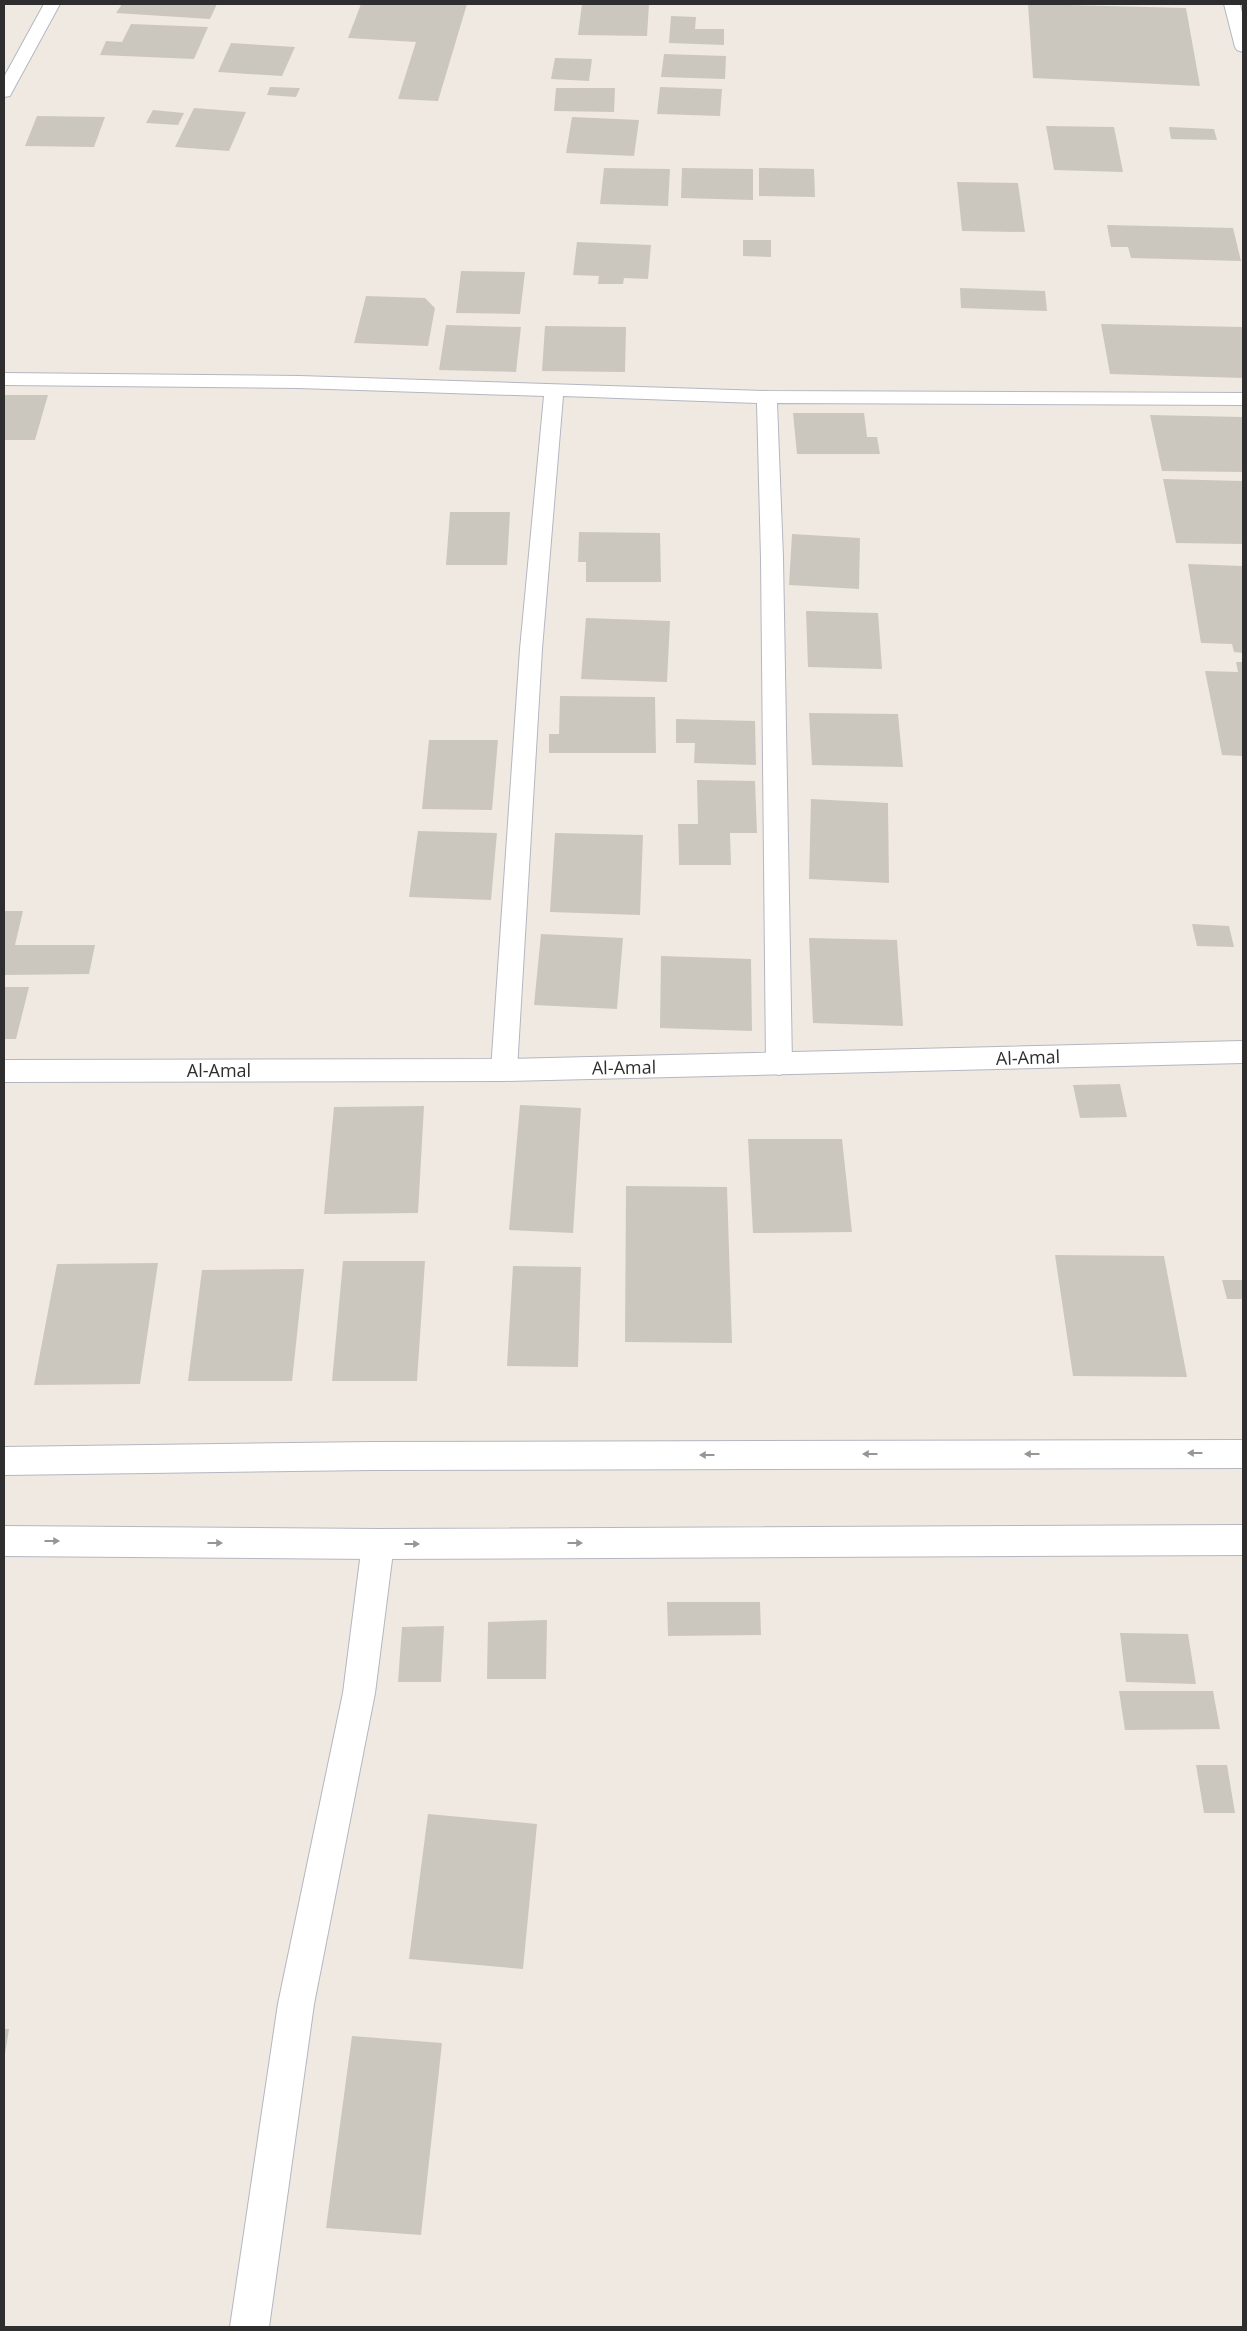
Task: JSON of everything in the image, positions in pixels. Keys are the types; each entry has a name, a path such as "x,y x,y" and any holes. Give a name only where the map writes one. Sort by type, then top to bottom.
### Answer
{"street":[{"path":"4,92 10,69 52,4"},
{"path":"1232,4 1243,47"},
{"path":"4,379 299,382 767,397 1243,399"},
{"path":"504,1070 531,649 554,391"},
{"path":"767,397 772,578 779,1064"},
{"name":"Al-Amal","path":"4,1071 504,1070 1243,1052"},
{"path":"4,1461 372,1456 1243,1454"},
{"path":"4,1541 378,1544 1243,1540"},
{"path":"249,2327 296,2004 359,1693 378,1544"}],"building":[{"path":"122,4 217,4 210,19 116,13"},
{"path":"361,4 467,4 438,101 398,99 416,42 348,38"},
{"path":"582,4 649,4 647,36 578,35"},
{"path":"1028,4 1186,8 1200,86 1033,78"},
{"path":"671,16 696,17 695,29 724,29 724,45 669,43"},
{"path":"131,24 208,27 194,59 100,55 106,41 122,42"},
{"path":"231,43 295,47 282,76 218,72"},
{"path":"664,54 726,56 725,79 661,77"},
{"path":"555,58 592,59 589,81 551,79"},
{"path":"270,87 300,88 296,97 267,95"},
{"path":"660,87 722,89 720,116 657,114"},
{"path":"556,88 615,88 614,112 554,111"},
{"path":"194,108 246,112 229,151 175,147"},
{"path":"153,110 184,113 178,125 146,123"},
{"path":"37,116 105,117 94,147 25,146"},
{"path":"572,117 639,120 634,156 566,153"},
{"path":"1046,126 1114,127 1123,172 1054,170"},
{"path":"1169,127 1214,129 1217,140 1171,139"},
{"path":"604,168 670,169 668,206 600,204"},
{"path":"682,168 753,169 753,200 681,198"},
{"path":"759,168 814,169 815,197 759,196"},
{"path":"957,182 1018,183 1025,232 962,231"},
{"path":"1107,225 1233,228 1241,261 1131,258 1128,247 1111,247"},
{"path":"743,240 771,240 771,257 743,256"},
{"path":"577,242 651,245 648,279 624,278 623,284 598,284 599,276 573,275"},
{"path":"461,271 525,272 520,314 456,313"},
{"path":"960,288 1045,291 1047,311 961,308"},
{"path":"366,296 425,298 435,308 428,346 354,343"},
{"path":"1101,324 1243,327 1243,378 1110,374"},
{"path":"446,325 521,327 516,372 439,370"},
{"path":"545,326 626,327 625,372 542,371"},
{"path":"4,395 48,395 35,440 4,440"},
{"path":"793,413 864,413 867,437 877,437 880,454 797,454"},
{"path":"1150,415 1243,417 1243,472 1162,471"},
{"path":"1163,479 1243,481 1243,544 1176,543"},
{"path":"450,512 510,512 507,565 446,565"},
{"path":"579,532 660,533 661,582 586,582 586,562 578,562"},
{"path":"792,534 860,538 859,589 789,585"},
{"path":"1188,564 1243,566 1243,653 1234,652 1232,644 1201,643"},
{"path":"806,611 878,613 882,669 808,667"},
{"path":"586,618 670,621 667,682 581,679"},
{"path":"1236,662 1243,662 1243,756 1222,755 1205,671 1238,672"},
{"path":"560,696 655,697 656,753 549,753 549,734 559,734"},
{"path":"809,713 898,714 903,767 812,765"},
{"path":"676,719 755,721 756,765 694,763 695,743 676,743"},
{"path":"429,740 498,740 492,810 422,809"},
{"path":"697,780 755,781 757,833 730,833 731,865 679,865 678,824 698,824"},
{"path":"811,799 888,803 889,883 809,879"},
{"path":"418,831 497,833 491,900 409,897"},
{"path":"555,833 643,835 640,915 550,912"},
{"path":"4,911 23,911 15,945 95,945 89,974 4,975"},
{"path":"1192,924 1229,926 1234,947 1197,946"},
{"path":"541,934 623,938 617,1009 534,1005"},
{"path":"809,938 897,940 903,1026 813,1023"},
{"path":"661,956 751,959 752,1031 660,1028"},
{"path":"4,987 29,987 16,1039 4,1039"},
{"path":"1120,1084 1127,1117 1080,1118 1073,1085"},
{"path":"520,1105 581,1108 573,1233 509,1230"},
{"path":"424,1106 418,1213 324,1214 334,1107"},
{"path":"748,1139 842,1139 852,1232 753,1233"},
{"path":"626,1186 727,1187 732,1343 625,1342"},
{"path":"1055,1255 1164,1256 1187,1377 1073,1376"},
{"path":"343,1261 425,1261 417,1381 332,1381"},
{"path":"158,1263 140,1384 34,1385 57,1264"},
{"path":"513,1266 581,1267 578,1367 507,1366"},
{"path":"304,1269 292,1381 188,1381 202,1270"},
{"path":"1222,1280 1243,1280 1243,1299 1227,1299"},
{"path":"667,1602 760,1602 761,1635 668,1636"},
{"path":"547,1620 546,1679 487,1679 488,1622"},
{"path":"444,1626 441,1682 398,1682 402,1627"},
{"path":"1120,1633 1188,1634 1196,1684 1126,1682"},
{"path":"1119,1691 1213,1691 1220,1729 1125,1730"},
{"path":"1196,1765 1227,1765 1235,1813 1204,1813"},
{"path":"428,1814 537,1824 523,1969 409,1959"},
{"path":"4,2029 9,2029 5,2054 4,2054"},
{"path":"352,2036 442,2043 421,2235 326,2228"}]}
